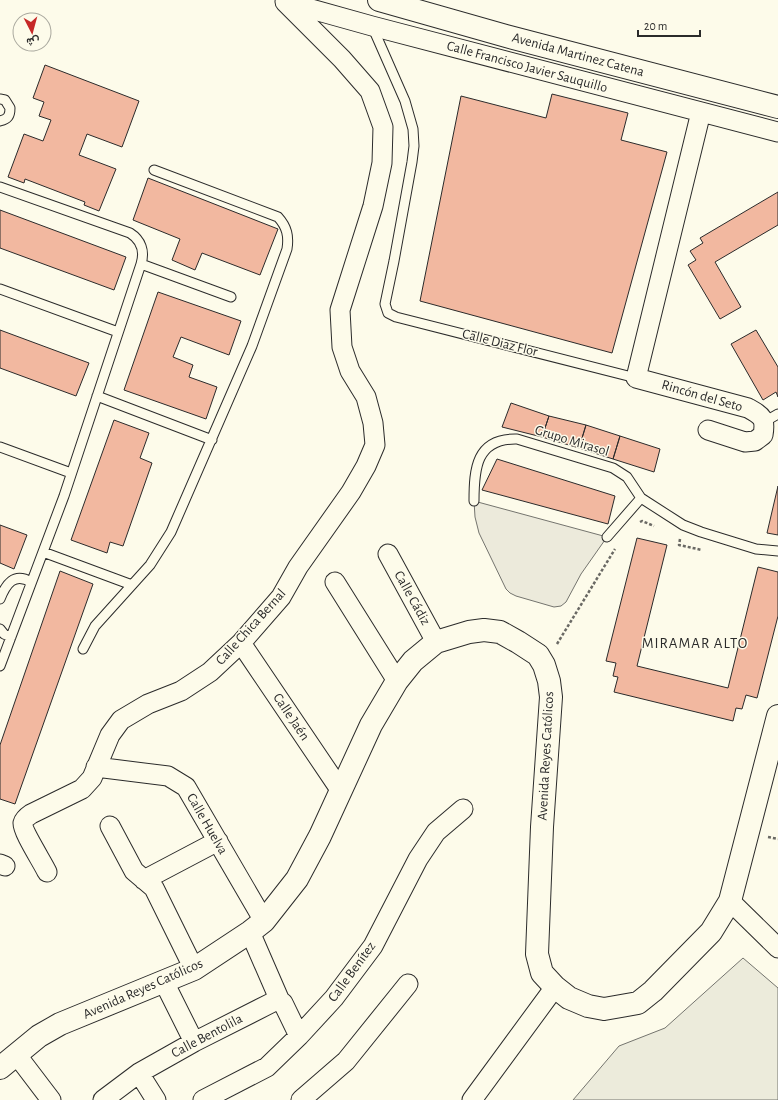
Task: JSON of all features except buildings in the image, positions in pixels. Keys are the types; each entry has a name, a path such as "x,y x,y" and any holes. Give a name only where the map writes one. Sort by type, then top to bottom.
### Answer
{"main road":[{"name":"Avenida Martinez Catena","path":"379,0 506,36 778,107"},
{"name":"Avenida Reyes Católicos","path":"8,1061 39,1036 60,1024 194,969 257,926 297,879 320,836 371,725 398,681 413,661 436,642 468,632 484,630 500,632 538,655 544,665 551,697 542,827 537,954 542,973 555,987 569,998 594,1007 604,1009 638,1003 653,992 711,932 730,901 778,716"}],"street":[{"name":"Calle Francisco Javier Sauquillo","path":"281,1 778,132"},
{"name":"Calle Chica Bernal","path":"47,872 26,832 23,824 26,818 31,814 82,789 92,778 110,735 121,720 148,704 181,691 210,672 241,643 281,597 298,567 350,492 366,466 376,445 373,423 366,397 350,371 342,347 340,310 372,206 382,163 383,127 370,91 342,59 281,1"},
{"path":"636,378 702,112"},
{"name":"Rincón del Seto","path":"636,378 748,408 756,413 771,418 765,425 763,435 755,441 745,442 708,430"},
{"name":"Calle Cádiz","path":"388,554 436,642"},
{"path":"335,582 398,681"},
{"name":"Calle Jaén","path":"241,643 341,791"},
{"name":"Calle Huelva","path":"96,767 168,776 186,787 218,841 257,926 280,1001"},
{"name":"Calle Benítez","path":"203,1100 267,1067 299,1036 334,998 373,946 418,859 436,832 463,809"},
{"path":"110,826 134,871 154,888 194,969"},
{"path":"144,880 218,841"},
{"path":"730,901 778,948"},
{"path":"164,982 194,1042"},
{"path":"300,1100 346,1061 408,984"},
{"path":"472,1100 555,987"},
{"path":"280,1001 283,1003 299,1036"},
{"name":"Calle Bentolila","path":"103,1100 139,1074 194,1042 273,1002 280,1001"},
{"path":"8,1061 51,1100"},
{"path":"139,1074 156,1100"}],"lane":[{"name":"Calle Diaz Flor","path":"372,26 405,101 413,129 414,146 385,304 388,313 396,317 636,378"},
{"path":"0,99 5,100 8,104 10,113 6,119 0,121"},
{"path":"83,649 95,626 150,565 171,532 252,346 287,249 288,236 283,222 278,217 154,170"},
{"path":"0,187 130,233 135,236 142,246 143,253 141,264 71,473 0,666"},
{"path":"141,264 231,297"},
{"path":"0,289 118,332"},
{"path":"97,396 212,440"},
{"name":"Grupo Mirasol","path":"474,501 474,485 478,461 484,450 493,443 505,439 517,439 613,468 627,477 642,498"},
{"path":"0,446 71,473"},
{"path":"607,538 642,498 683,525 756,549 778,552"},
{"path":"43,552 132,585"},
{"path":"0,599 4,588 10,582 21,578 31,582"},
{"path":"0,629 4,634 11,637"}],"path":[{"path":"635,523 642,521 661,528"},
{"path":"680,536 679,545 710,552"},
{"path":"544,665 617,546"}],"shaded area":[{"path":"474,501 607,537 581,574 566,602 561,606 554,607 516,596 506,589 479,533 475,517"},
{"path":"743,958 778,988 778,1100 573,1100 619,1046 665,1028"}],"district":[{"name":"MIRAMAR ALTO","path":"695,643"}]}
